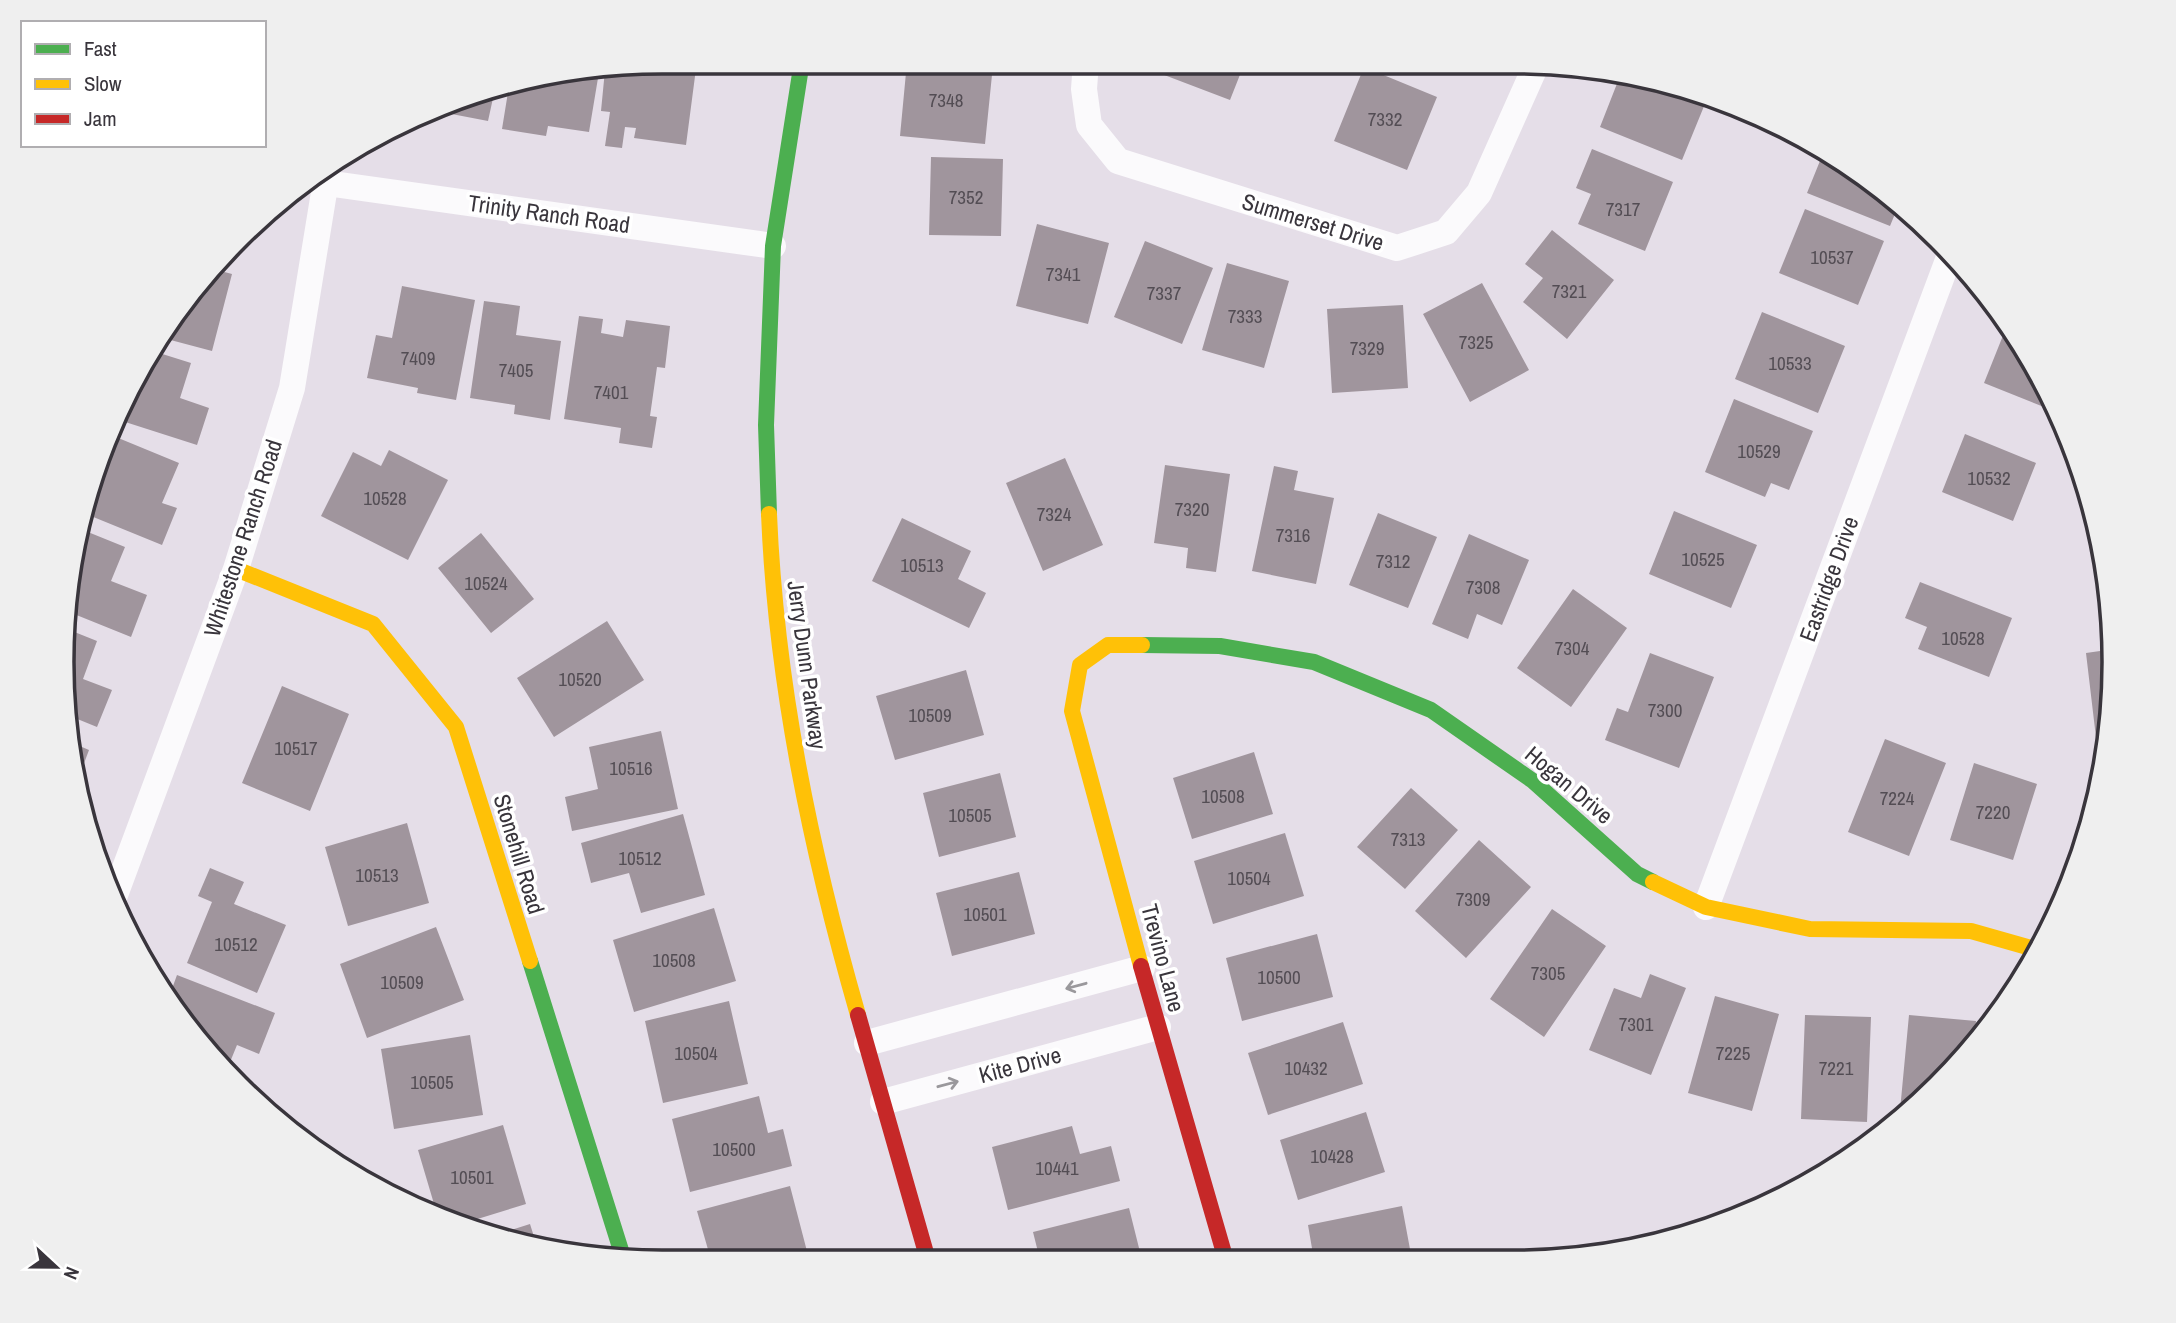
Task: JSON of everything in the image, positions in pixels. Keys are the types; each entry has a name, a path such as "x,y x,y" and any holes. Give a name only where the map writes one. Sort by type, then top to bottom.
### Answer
{"street":[{"name":"Jerry Dunn Parkway","path":"800,74 773,246 766,425 772,585 798,773 836,941 925,1250"},
{"name":"Summerset Drive","path":"1085,74 1084,89 1089,125 1118,161 1397,248 1446,232 1479,193 1531,74"},
{"name":"Trinity Ranch Road","path":"330,176 773,246"},
{"name":"Whitestone Ranch Road","path":"118,887 236,569 292,388 326,179"},
{"name":"Eastridge Drive","path":"1706,907 1947,263"},
{"name":"Stonehill Road","path":"236,569 373,624 456,727 620,1248"},
{"name":"Hogan Drive","path":"1080,665 1108,645 1220,646 1314,662 1432,710 1533,781 1637,874 1706,907 1810,929 1971,931 2029,947"},
{"name":"Trevino Lane","path":"1080,665 1072,711 1158,1027 1223,1250"},
{"path":"867,1043 1142,968"},
{"name":"Kite Drive","path":"883,1102 1158,1027"}],"building":[{"path":"695,74 686,145 634,138 636,128 625,127 622,148 605,146 610,112 601,111 604,77"},
{"path":"906,74 992,74 985,144 900,136"},
{"path":"1162,74 1240,74 1230,100"},
{"path":"1361,74 1381,74 1437,97 1407,170 1334,141"},
{"path":"598,78 589,132 548,126 546,136 502,129 508,94"},
{"path":"1617,83 1704,105 1682,160 1600,127"},
{"path":"493,99 488,121 449,113"},
{"path":"1592,149 1673,182 1645,251 1578,224 1591,194 1576,188"},
{"path":"931,157 1003,159 1001,236 929,235"},
{"path":"1821,160 1895,213 1890,226 1807,193"},
{"path":"1805,209 1884,241 1858,305 1779,273"},
{"path":"1037,224 1109,243 1088,324 1016,306"},
{"path":"1552,230 1614,280 1567,339 1523,302 1543,278 1525,264"},
{"path":"1145,241 1213,268 1182,344 1114,317"},
{"path":"1227,263 1289,281 1264,368 1202,350"},
{"path":"222,271 232,274 212,351 170,340"},
{"path":"1482,283 1529,370 1470,402 1423,314"},
{"path":"402,286 475,300 456,400 417,393 418,388 367,378 376,335 392,338"},
{"path":"484,301 520,306 516,335 561,341 550,420 514,414 515,405 470,398"},
{"path":"1403,305 1408,388 1332,393 1327,309"},
{"path":"1762,312 1845,346 1818,413 1735,379"},
{"path":"579,316 603,319 601,333 623,337 626,320 670,326 665,368 657,367 650,416 657,417 652,448 619,443 621,428 564,419"},
{"path":"2003,335 2045,407 1984,383"},
{"path":"161,354 191,363 180,398 209,408 197,445 125,422"},
{"path":"1734,399 1813,431 1789,490 1771,483 1765,497 1705,472"},
{"path":"1965,434 2036,463 2013,521 1942,492"},
{"path":"117,438 179,463 162,503 177,508 162,545 92,517"},
{"path":"389,450 448,480 408,560 321,516 353,452 381,466"},
{"path":"1065,458 1103,545 1043,571 1006,483"},
{"path":"1165,465 1230,474 1216,572 1186,568 1188,548 1154,543"},
{"path":"1274,466 1298,471 1294,490 1334,498 1316,584 1252,571"},
{"path":"1674,511 1757,545 1731,608 1649,574"},
{"path":"1378,513 1437,537 1408,608 1349,585"},
{"path":"902,518 971,551 958,579 986,593 969,628 872,581"},
{"path":"88,532 125,547 111,581 147,595 131,637 76,615"},
{"path":"481,533 534,599 491,633 438,568"},
{"path":"1469,534 1529,560 1502,625 1477,614 1468,639 1432,624"},
{"path":"1920,582 2012,618 1989,677 1918,649 1927,627 1905,618"},
{"path":"1573,589 1627,628 1571,707 1517,668"},
{"path":"607,621 644,680 554,737 517,678"},
{"path":"75,632 97,641 83,679 112,690 97,727 77,719"},
{"path":"2102,651 2101,700 2096,741 2086,653"},
{"path":"1650,653 1714,677 1679,768 1605,740 1617,708 1628,712"},
{"path":"966,670 984,735 895,760 876,696"},
{"path":"282,686 349,714 310,811 242,783"},
{"path":"661,731 678,809 572,831 565,797 598,789 589,747"},
{"path":"1885,739 1946,763 1909,856 1848,832"},
{"path":"80,746 89,750 83,765"},
{"path":"1254,752 1273,814 1192,839 1173,778"},
{"path":"1974,763 2037,784 2013,860 1950,840"},
{"path":"1000,773 1016,837 939,857 923,793"},
{"path":"1411,788 1458,830 1405,889 1357,847"},
{"path":"683,814 705,895 641,913 629,873 591,883 581,843"},
{"path":"407,823 429,903 348,926 325,847"},
{"path":"1285,833 1304,896 1213,924 1194,861"},
{"path":"1479,840 1531,887 1466,958 1415,911"},
{"path":"210,868 244,882 234,904 286,925 257,993 187,963 212,902 198,896"},
{"path":"1019,872 1035,934 952,956 936,893"},
{"path":"714,908 736,981 634,1012 613,940"},
{"path":"1552,909 1606,946 1544,1037 1490,999"},
{"path":"436,927 464,1000 367,1038 340,964"},
{"path":"1317,934 1333,997 1242,1021 1226,958"},
{"path":"1650,974 1686,988 1651,1075 1589,1050 1614,988 1641,998"},
{"path":"177,975 275,1013 259,1054 237,1045 230,1061 173,987"},
{"path":"1715,996 1779,1014 1752,1111 1688,1093"},
{"path":"729,1001 748,1084 663,1103 645,1021"},
{"path":"1805,1015 1871,1017 1867,1122 1801,1119"},
{"path":"1909,1015 1976,1021 1975,1026 1957,1049 1900,1105"},
{"path":"1343,1022 1363,1084 1268,1115 1248,1053"},
{"path":"470,1035 483,1115 394,1129 381,1049"},
{"path":"759,1096 768,1133 783,1129 792,1166 690,1192 672,1119"},
{"path":"1366,1112 1385,1172 1298,1200 1280,1140"},
{"path":"503,1125 526,1204 476,1219 434,1204 418,1150"},
{"path":"1072,1126 1080,1154 1111,1146 1120,1181 1008,1210 992,1147"},
{"path":"790,1186 807,1250 708,1250 697,1211"},
{"path":"1402,1206 1410,1250 1312,1250 1308,1225"},
{"path":"1129,1208 1140,1250 1038,1250 1033,1232"},
{"path":"530,1224 533,1235 512,1230"}],"traffic: fast":[{"path":"769,514 766,425 773,246 800,74"},
{"path":"1142,645 1220,646 1314,662 1431,710 1533,781 1637,874 1653,882"},
{"path":"530,961 620,1248"}],"traffic: slow":[{"path":"769,514 779,641 798,767 825,891 858,1015"},
{"path":"236,569 373,624 456,727 530,961"},
{"path":"1141,966 1072,711 1080,665 1108,645 1142,645"},
{"path":"1653,882 1706,907 1810,929 1971,931 2029,947"}],"traffic: jam":[{"path":"1141,966 1223,1250"},
{"path":"858,1015 925,1250"}]}
